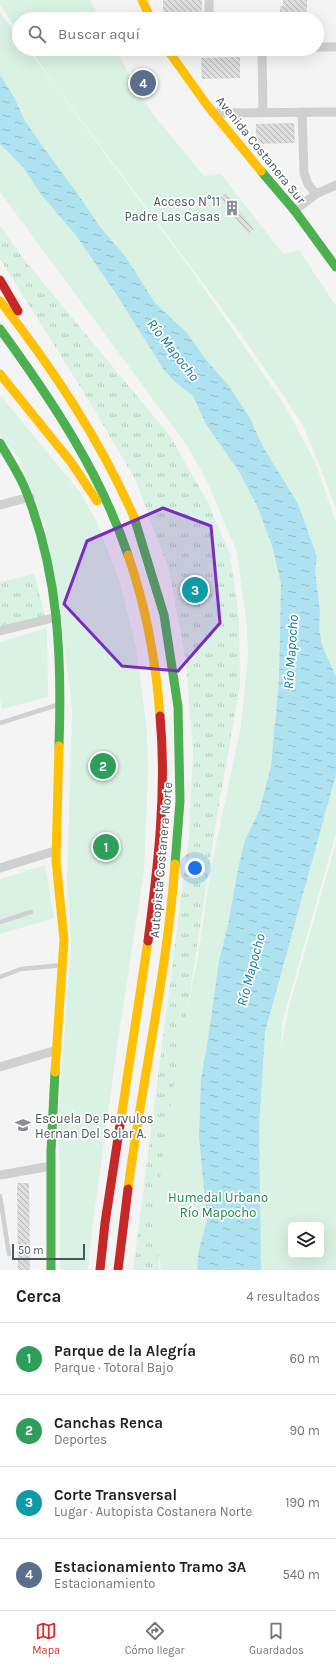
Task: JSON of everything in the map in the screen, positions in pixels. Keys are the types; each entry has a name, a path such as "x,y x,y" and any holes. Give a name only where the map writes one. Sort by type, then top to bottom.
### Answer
{"main road":[{"path":"142,0 148,12"},
{"name":"Avenida Costanera Sur","path":"172,56 187,80 294,211 336,267"},
{"path":"0,280 42,356"},
{"name":"Autopista Costanera Norte","path":"0,301 68,393 115,475 136,523 152,570 164,614 174,666 179,713 181,778 180,809 172,895 128,1190 118,1270"},
{"name":"Autopista Costanera Norte","path":"0,329 47,395 80,446 113,514 129,556 147,621 158,680 164,749 159,854 152,914 105,1223 100,1270"},
{"path":"0,374 78,471 129,556"},
{"path":"0,443 30,497 43,536 57,617 60,657 62,704 56,851 64,934 58,1050 54,1080 51,1166 51,1270"}],"street":[{"path":"208,0 209,12"},
{"path":"324,47 336,47"},
{"path":"262,56 264,112"},
{"path":"302,112 304,173 308,184 316,194"},
{"path":"213,113 336,112"},
{"path":"294,211 316,194 336,185"},
{"path":"0,505 30,497"},
{"path":"0,631 57,617"},
{"path":"0,868 56,851"},
{"path":"0,1067 58,1050"},
{"path":"0,1175 51,1166"}],"lane":[{"path":"0,722 62,704"},
{"path":"0,922 31,912"},
{"path":"0,977 21,969 63,965"},
{"path":"0,1196 9,1254"}],"highlighted area":[{"path":"163,508 211,526 220,623 178,671 122,666 64,604 87,541"}],"green space":[{"path":"0,0 90,0 96,12 12,12 12,22 0,4"},
{"name":"Humedal Urbano Río Mapocho","path":"0,13 12,29 12,56 33,56 35,59 194,274 284,404 316,464 336,523 336,833 282,1023 281,1048 289,1007 336,843 336,1270 161,1270 156,1229 159,1184 179,1048 197,962 211,868 241,726 248,656 247,628 237,552 206,479 186,444 0,192"},
{"path":"35,56 120,56 136,88 152,113 204,176 221,174 283,254 299,250 336,306 336,508 302,424 279,389 232,322 51,80"},
{"path":"0,225 22,257 170,436 207,501 230,554 239,619 240,686 217,816 157,1206 159,1270 133,1270 189,836 193,753 186,661 169,570 135,479 88,399 0,259"},
{"path":"0,395 80,492 96,520 120,583 136,647 147,731 148,772 144,871 118,1040 92,1229 88,1270 60,1270 60,1176 58,1121 71,944 67,881 72,711 60,608 45,527 19,458 0,435"},
{"path":"34,574 45,616 0,628 0,582"},
{"path":"47,628 48,697 2,709 0,699 0,642"},
{"path":"45,865 54,918 0,934 0,879"}],"water":[{"name":"Río Mapocho","path":"0,75 14,97 25,121 100,227 125,256 155,303 187,333 207,361 229,386 250,418 263,447 298,504 317,557 315,570 320,612 319,628 322,645 336,677 336,774 265,1032 259,1126 261,1270 198,1270 199,1249 207,1219 199,1137 201,1079 219,961 228,925 245,840 260,809 271,767 279,680 281,584 273,549 259,510 240,473 206,424 193,396 173,380 164,370 115,292 75,234 40,193 23,167 0,144"}],"building":[{"path":"163,0 202,0 202,12 163,12"},
{"path":"283,0 307,0 307,12 280,12 280,6 283,6"},
{"path":"240,57 240,78 202,79 201,58"},
{"path":"294,123 295,143 256,144 256,124"},
{"name":"Acceso N°11 Padre Las Casas","path":"226,193 254,229 248,234 220,198"},
{"path":"17,1183 29,1183 30,1270 18,1270"}],"traffic: fast":[{"path":"261,171 295,211 336,267"},
{"path":"0,329 56,409 89,465 117,524 128,555"},
{"path":"0,443 24,485 46,553 52,585 59,649 59,746"},
{"path":"134,517 164,615 178,707 180,801 175,864"},
{"path":"51,1270 51,1151 55,1072"}],"traffic: slow":[{"path":"142,0 148,12"},
{"path":"172,56 207,105 261,171"},
{"path":"0,301 38,352 74,405 106,459 134,517"},
{"path":"0,374 71,462 97,501"},
{"path":"128,555 140,594 149,634 156,675 160,716"},
{"path":"55,1072 64,940 56,860 59,746"},
{"path":"128,1189 166,946 175,864"},
{"path":"120,1125 148,941"}],"traffic: jam":[{"path":"0,280 18,311"},
{"path":"148,941 158,857 162,800 162,744 160,716"},
{"path":"100,1270 105,1223 120,1125"},
{"path":"118,1270 128,1189"}],"place":[{"name":"Estacionamiento Tramo 3A","path":"143,83"},
{"name":"Acceso N°11 Padre Las Casas","path":"232,208"},
{"name":"Corte Transversal","path":"195,590"},
{"name":"Canchas Renca","path":"103,766"},
{"name":"Parque de la Alegría","path":"106,847"},
{"name":"Escuela De Parvulos Hernan Del Solar A.","path":"23,1125"}]}
